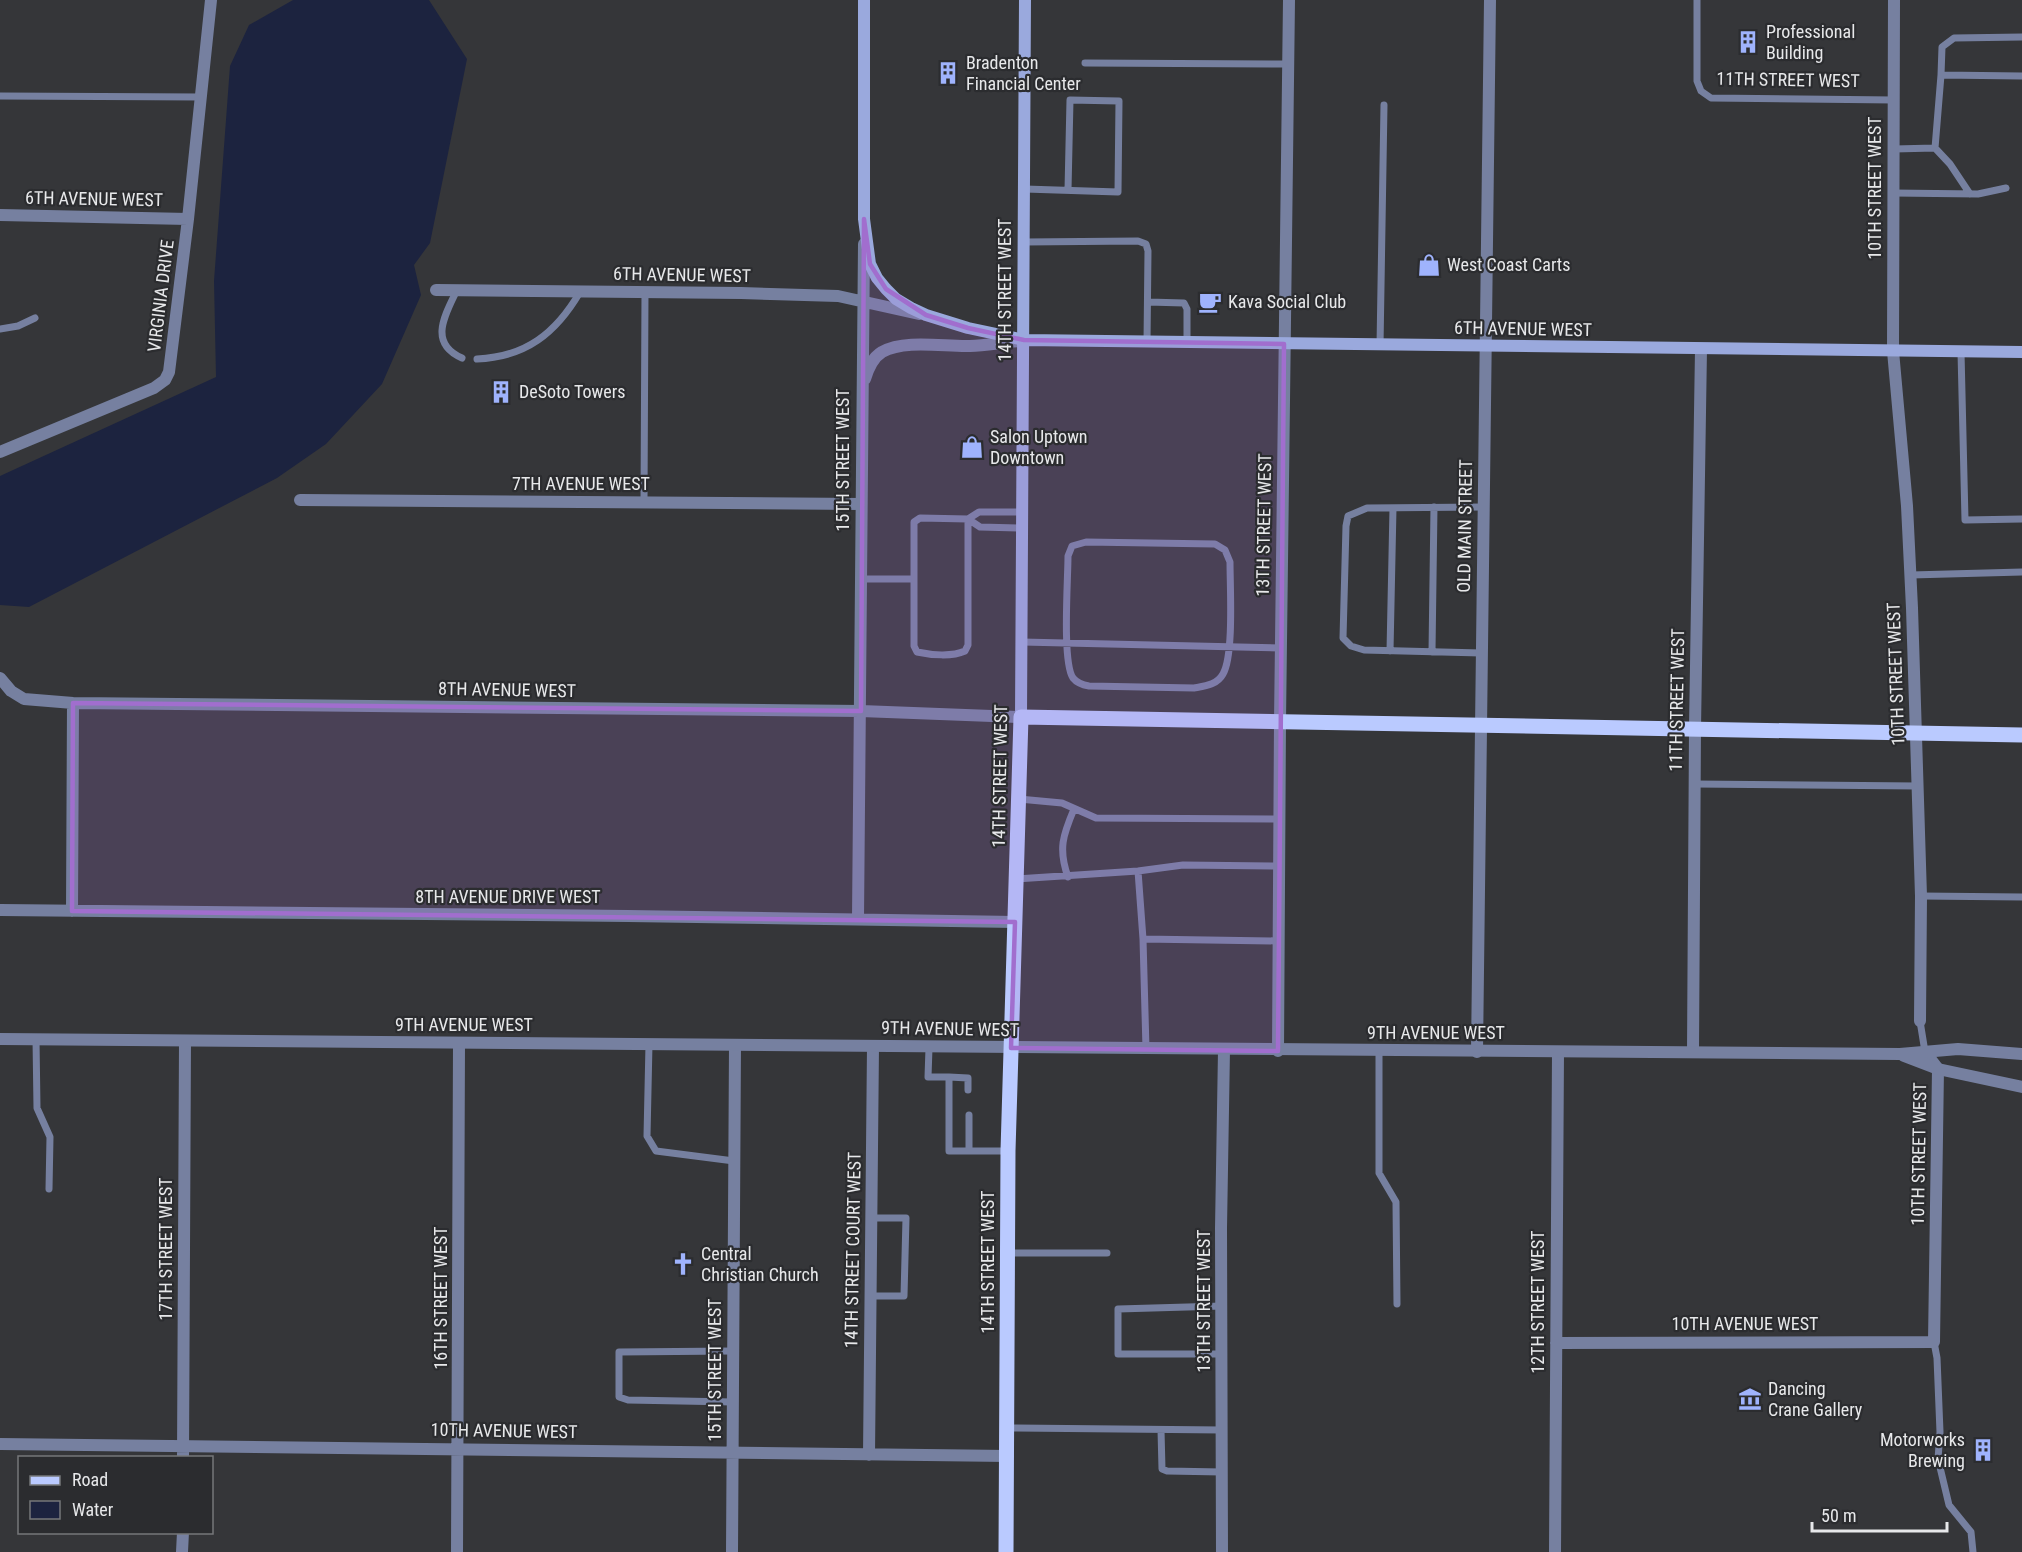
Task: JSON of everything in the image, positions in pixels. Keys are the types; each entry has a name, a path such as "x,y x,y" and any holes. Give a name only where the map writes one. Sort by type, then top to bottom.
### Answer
{"main road":[{"name":"15TH STREET WEST","path":"864,0 864,219"},
{"name":"14TH STREET WEST","path":"1006,1552 1008,1151 1022,642 1025,0"},
{"name":"6TH AVENUE WEST","path":"864,219 869,258 877,278 897,299 926,315 968,328 1024,340 2022,352"},
{"path":"1021,717 2022,735"}],"street":[{"name":"VIRGINIA DRIVE","path":"0,452 154,388 165,380 171,364 211,0"},
{"name":"13TH STREET WEST","path":"1278,1051 1289,0"},
{"name":"OLD MAIN STREET","path":"1477,1052 1490,0"},
{"name":"10TH STREET WEST","path":"1894,0 1893,351 1911,575 1921,896 1920,1021"},
{"name":"6TH AVENUE WEST","path":"0,215 188,219"},
{"name":"15TH STREET WEST","path":"858,919 864,219"},
{"name":"6TH AVENUE WEST","path":"436,290 838,297 926,315"},
{"name":"6TH AVENUE WEST","path":"861,392 873,359 890,348 907,345 971,346 1024,340"},
{"name":"11TH STREET WEST","path":"1693,1052 1694,784 1701,349"},
{"name":"7TH AVENUE WEST","path":"300,500 861,504"},
{"name":"8TH AVENUE WEST","path":"0,678 11,691 24,699 73,703 861,711 1021,717"},
{"path":"72,911 73,703"},
{"name":"8TH AVENUE DRIVE WEST","path":"0,910 1015,922"},
{"name":"9TH AVENUE WEST","path":"0,1039 1278,1051 1900,1054 1958,1049 2022,1054"},
{"name":"17TH STREET WEST","path":"183,1452 185,1041"},
{"name":"16TH STREET WEST","path":"457,1552 459,1044"},
{"name":"15TH STREET WEST","path":"732,1552 735,1045"},
{"name":"14TH STREET COURT WEST","path":"869,1455 873,1046"},
{"name":"13TH STREET WEST","path":"1222,1552 1224,1050"},
{"name":"12TH STREET WEST","path":"1555,1552 1557,1052"},
{"name":"10TH STREET WEST","path":"1925,1052 1938,1069 1934,1342"},
{"path":"1900,1054 1938,1069 2022,1087"},
{"name":"10TH AVENUE WEST","path":"1556,1343 1934,1342"},
{"name":"10TH AVENUE WEST","path":"0,1444 183,1452 458,1448 733,1454 1008,1456"},
{"path":"182,1552 183,1534"}],"lane":[{"name":"11TH STREET WEST","path":"1697,0 1697,81 1701,91 1716,99 1894,100"},
{"path":"1970,195 1950,164 1935,148 1942,47 1954,38 2022,37"},
{"path":"1085,63 1288,64"},
{"path":"1941,75 2022,76"},
{"path":"0,96 201,97"},
{"path":"1025,189 1118,192 1119,101 1070,100 1068,190"},
{"path":"1380,345 1384,105"},
{"path":"1894,149 1935,148"},
{"path":"1893,193 1970,195 2006,189"},
{"path":"1025,242 1138,241 1146,244 1148,251 1147,342"},
{"path":"457,290 443,320 442,339 447,348 462,358"},
{"path":"477,359 512,354 535,342 557,324 580,292"},
{"path":"644,502 645,292"},
{"path":"1148,302 1184,303 1187,309 1187,343"},
{"path":"0,329 18,326 35,318"},
{"path":"1961,352 1965,520 2022,519"},
{"path":"1432,652 1434,507"},
{"path":"1481,653 1364,650 1351,646 1343,638 1343,621 1348,516 1367,508 1484,507"},
{"path":"1390,651 1393,508"},
{"path":"968,519 979,512 1023,512"},
{"path":"968,519 968,645 965,651 958,654 917,652 914,646 914,522 920,518 968,519 980,527 1023,528"},
{"path":"1086,542 1215,544 1225,550 1230,562 1229,646 1224,673 1210,685 1194,688 1080,684 1073,679 1069,668 1067,643 1068,556 1072,546 1086,542"},
{"path":"1911,575 2022,572"},
{"path":"861,579 914,579"},
{"path":"1022,642 1281,648"},
{"path":"1694,784 1918,786"},
{"path":"1019,800 1062,803 1096,818 1279,819"},
{"path":"1068,877 1063,864 1063,834 1074,809"},
{"path":"1016,879 1068,877 1183,865 1279,866"},
{"path":"1138,871 1143,939 1146,1049"},
{"path":"1921,896 2022,897"},
{"path":"1143,939 1279,940"},
{"name":"10TH STREET WEST","path":"1920,1021 1925,1052"},
{"path":"36,1039 37,1107 50,1137 49,1189"},
{"path":"649,1044 647,1136 652,1147 656,1151 734,1161"},
{"path":"929,1048 928,1077 968,1078 968,1090"},
{"path":"1379,1051 1379,1173 1396,1202 1396,1304"},
{"path":"949,1077 949,1150 1008,1151"},
{"path":"969,1115 969,1151"},
{"path":"870,1296 904,1296 906,1218 871,1218"},
{"path":"1008,1253 1107,1253"},
{"path":"1222,1306 1118,1309 1118,1354 1222,1354"},
{"path":"1934,1342 1937,1358 1940,1431 1938,1459 1949,1505 1971,1532 1972,1552"},
{"path":"733,1351 619,1352 618,1363 619,1397 628,1400 733,1402"},
{"path":"1008,1428 1222,1430"},
{"path":"1161,1430 1162,1468 1167,1471 1222,1472"}],"highlighted area":[{"path":"864,219 870,264 886,289 926,315 968,328 1024,340 1284,344 1278,1051 1011,1048 1015,922 72,911 73,703 861,711"}],"water":[{"path":"293,0 429,0 467,59 430,243 414,265 421,295 382,384 326,444 277,478 29,607 0,605 0,476 216,377 214,281 230,66 249,25"}],"place":[{"name":"Professional Building","path":"1748,42"},
{"name":"Bradenton Financial Center","path":"948,73"},
{"name":"West Coast Carts","path":"1429,265"},
{"name":"Kava Social Club","path":"1210,302"},
{"name":"DeSoto Towers","path":"501,392"},
{"name":"Salon Uptown Downtown","path":"972,447"},
{"name":"Central Christian Church","path":"683,1264"},
{"name":"Dancing Crane Gallery","path":"1750,1399"},
{"name":"Motorworks Brewing","path":"1983,1450"}]}
